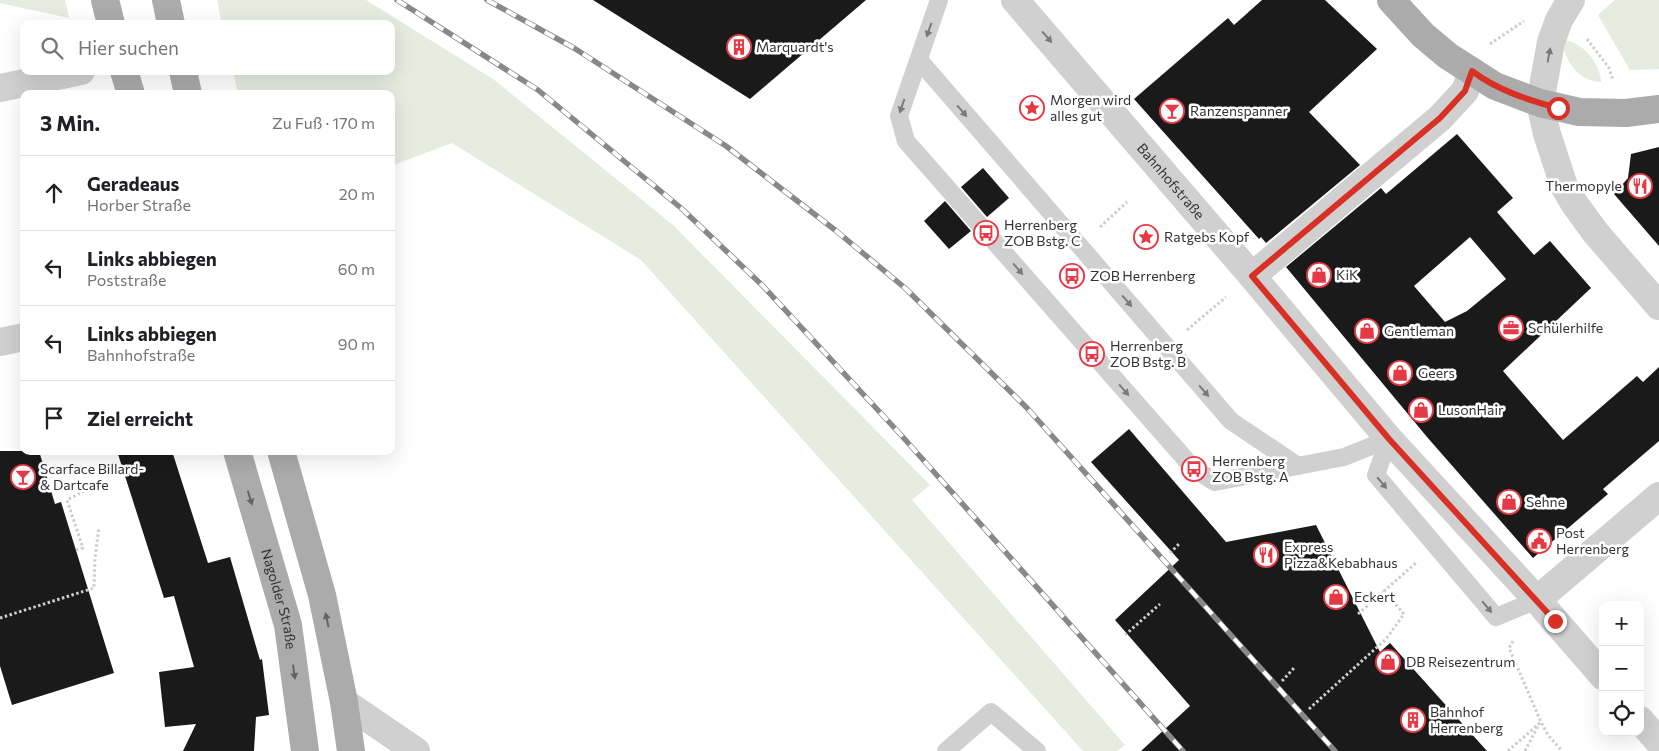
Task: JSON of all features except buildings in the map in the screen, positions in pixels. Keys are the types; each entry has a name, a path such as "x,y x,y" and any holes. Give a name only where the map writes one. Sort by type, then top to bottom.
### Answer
{"main road":[{"path":"105,0 110,20"},
{"path":"166,0 170,20"},
{"path":"1391,0 1423,35 1448,56 1495,86 1540,103 1578,112 1626,113 1659,109"},
{"path":"125,75 130,90"},
{"path":"183,75 187,90"},
{"name":"Nagolder Straße","path":"237,455 288,625 305,751"},
{"path":"282,455 322,595 344,702 351,751"}],"street":[{"name":"Bahnhofstraße","path":"1015,0 1389,439 1537,600 1599,671"},
{"path":"1571,0 1557,24 1551,42 1540,103 1555,162 1564,186 1574,203 1595,232 1659,306"},
{"path":"1252,276 1440,118 1465,91 1472,71"},
{"path":"0,88 62,75"},
{"path":"0,342 20,338"},
{"path":"1537,600 1659,496"},
{"path":"344,702 416,751"},
{"path":"1644,725 1659,742"}],"lane":[{"path":"939,0 899,116 906,141 1194,469 1215,482 1344,456 1389,439"},
{"path":"919,60 1231,421 1298,466"},
{"path":"1389,439 1376,475 1496,617 1537,600"},
{"path":"946,751 991,712 1037,751"}],"path":[{"path":"1472,71 1485,48 1518,24 1527,20"},
{"path":"1557,24 1586,39 1609,68 1626,113"},
{"path":"1079,246 1127,202"},
{"path":"1167,348 1216,305"},
{"path":"76,550 83,548 67,500 88,488"},
{"path":"0,618 94,588 95,558 100,528"},
{"path":"1170,553 1180,543"},
{"path":"1358,614 1422,558"},
{"path":"1309,709 1386,639 1404,614 1384,592"},
{"path":"1125,635 1160,604"},
{"path":"1140,622 1143,626"},
{"path":"1381,644 1385,648"},
{"path":"1509,648 1541,722 1548,735 1562,751"},
{"path":"1282,681 1294,668"},
{"path":"1508,751 1541,722"},
{"path":"1525,751 1541,722"}],"shaded area":[{"path":"0,0 65,0 69,18 0,3"},
{"path":"217,0 366,0 493,79 673,225 930,485 912,500 1125,745 1117,751 1083,751 641,260 452,143 395,164 395,90 237,90 234,75 395,75 395,20 221,20"},
{"path":"1615,0 1659,0 1659,69 1630,70 1598,15"},
{"path":"1561,40 1576,44 1588,54 1597,67 1601,82 1593,81 1579,74 1566,55"}],"railway":[{"path":"397,0 538,90 681,208 763,286 901,435 1183,751"},
{"path":"487,0 574,48 726,146 835,230 905,288 1027,408 1335,751"}],"place":[{"name":"Marquardt's","path":"739,47"},
{"name":"Morgen wird alles gut","path":"1032,108"},
{"name":"Ranzenspanner","path":"1172,111"},
{"name":"Thermopyle","path":"1640,186"},
{"name":"Herrenberg ZOB Bstg. C","path":"986,233"},
{"name":"Ratgebs Kopf","path":"1146,237"},
{"name":"KiK","path":"1319,275"},
{"name":"ZOB Herrenberg","path":"1072,276"},
{"name":"Schülerhilfe","path":"1511,328"},
{"name":"Gentleman","path":"1367,331"},
{"name":"Herrenberg ZOB Bstg. B","path":"1092,354"},
{"name":"Geers","path":"1400,373"},
{"name":"LusonHair","path":"1421,410"},
{"name":"Herrenberg ZOB Bstg. A","path":"1194,469"},
{"name":"Scarface Billard- & Dartcafe","path":"23,477"},
{"name":"Sehne","path":"1509,502"},
{"name":"Post Herrenberg","path":"1539,541"},
{"name":"Express Pizza&Kebabhaus","path":"1266,555"},
{"name":"Eckert","path":"1336,597"},
{"name":"DB Reisezentrum","path":"1388,662"},
{"name":"Bahnhof Herrenberg","path":"1413,720"}],"route":[{"path":"1555,621 1389,439 1252,276 1440,118 1465,91 1472,71 1495,86 1558,108"}]}
